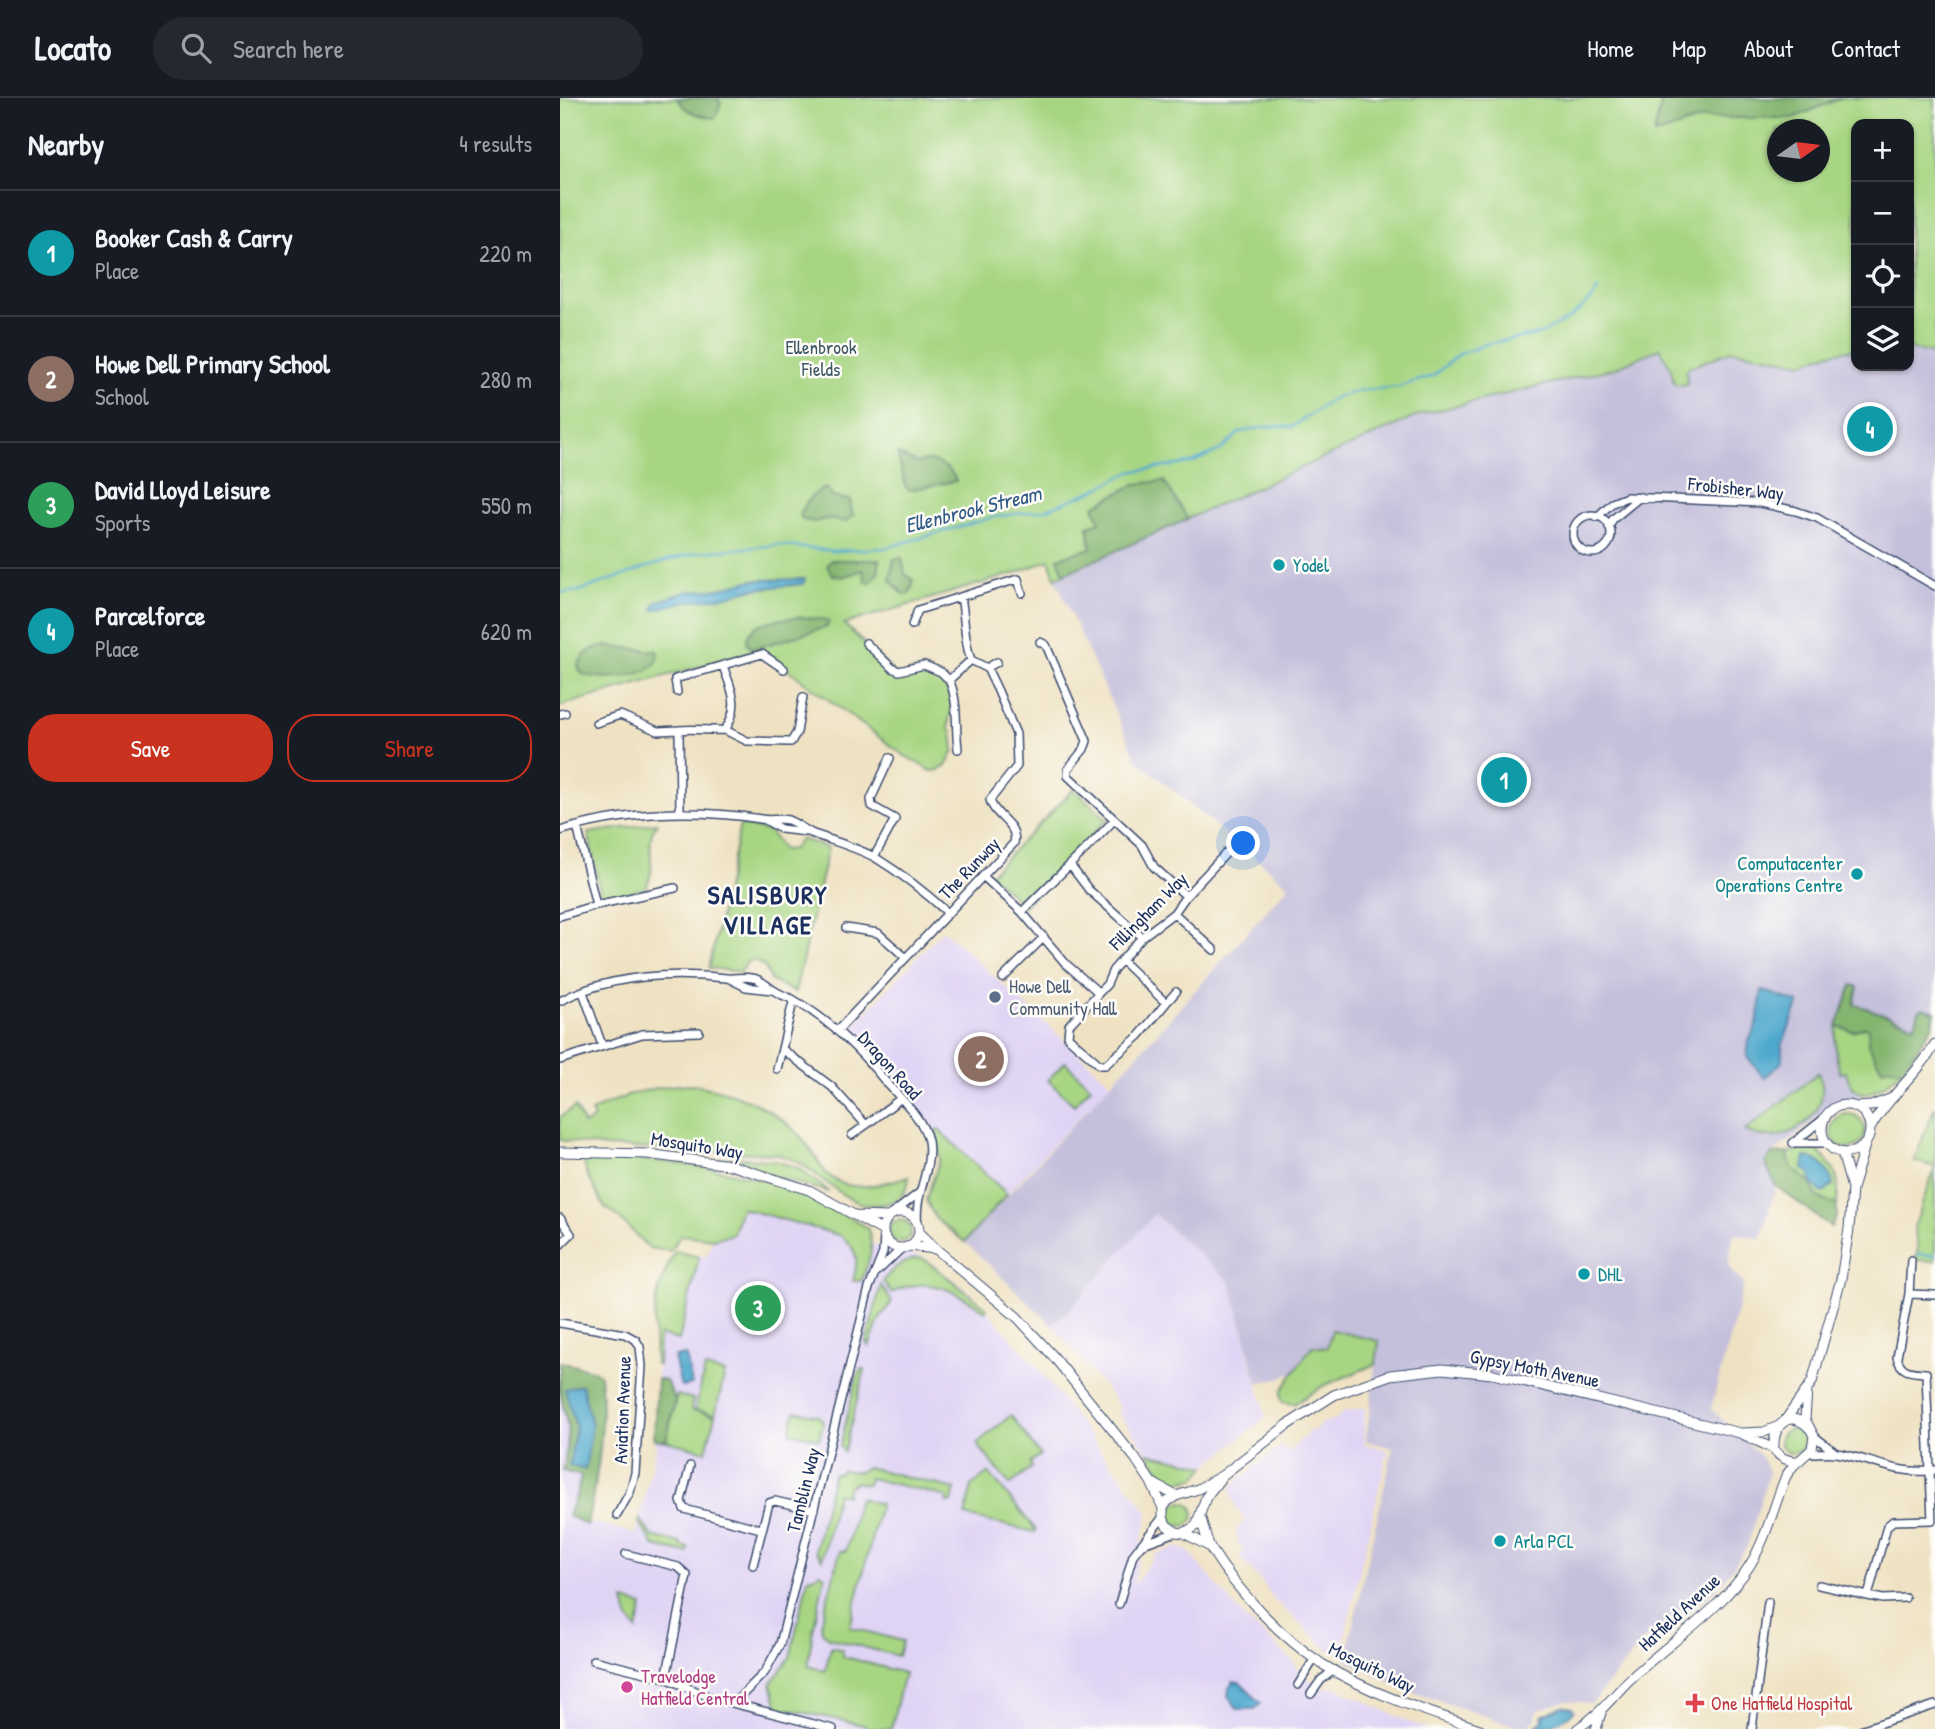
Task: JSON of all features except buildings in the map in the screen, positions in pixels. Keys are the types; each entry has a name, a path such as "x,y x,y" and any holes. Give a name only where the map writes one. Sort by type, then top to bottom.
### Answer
{"street":[{"path":"1597,517 1612,503 1627,497 1640,497"},
{"path":"1609,527 1604,520 1588,516 1576,524 1573,536 1579,548 1589,553 1602,551 1609,540 1612,519 1640,497"},
{"name":"Frobisher Way","path":"1640,497 1760,503 1796,511 1817,518 1935,586"},
{"path":"912,625 918,610 1018,579 1023,593"},
{"path":"961,597 971,660"},
{"path":"1040,642 1046,645 1087,741 1068,769 1068,776 1142,845 1154,867 1186,896"},
{"path":"866,643 892,668 900,671 924,665 940,672 949,680 956,699 954,717 958,749"},
{"path":"677,692 675,679 762,653 784,669"},
{"path":"971,660 987,668 996,662"},
{"path":"949,680 971,660"},
{"path":"723,666 733,694 735,711 725,730"},
{"name":"The Runway","path":"837,1031 1014,844 1016,836 1013,829 995,811 990,800 1017,766 1016,734 987,668"},
{"path":"596,723 624,715 658,731 693,728 725,730 747,741 790,742 797,732 803,697"},
{"path":"679,730 680,812"},
{"path":"874,857 895,819 872,806 872,799 890,758"},
{"path":"560,831 577,825 622,817 680,812 786,820 808,832 874,857 926,893 948,913"},
{"path":"1022,912 1114,820"},
{"path":"577,825 596,905"},
{"name":"Fillingham Way","path":"1166,1003 1127,1048 1105,1065 1100,1065 1068,1037 1069,1025 1107,984 1121,960 1142,937 1174,913 1229,849"},
{"path":"1070,865 1089,890 1142,937"},
{"path":"984,877 1022,912 1066,964 1098,992"},
{"path":"560,916 596,905 675,888"},
{"path":"1174,913 1214,950"},
{"path":"846,928 878,933 905,957"},
{"path":"1003,978 1028,950 1044,937"},
{"path":"1121,960 1166,1003 1176,992"},
{"name":"Dragon Road","path":"560,1001 610,984 650,977 692,974 751,977 795,1001 837,1031 871,1063 918,1121 928,1139 928,1160 916,1213 919,1228"},
{"path":"583,992 602,1045"},
{"path":"777,1069 795,1001"},
{"path":"560,1060 642,1034 699,1032"},
{"path":"1932,1470 1914,1471 1880,1466 1837,1453 1810,1453 1799,1461 1790,1461 1776,1452 1773,1437 1812,1382 1841,1279 1852,1189 1871,1128 1890,1099 1926,1061 1935,1044"},
{"path":"782,1049 832,1087 866,1125"},
{"path":"852,1135 900,1098"},
{"path":"1865,1145 1858,1151 1842,1153 1826,1143 1793,1143 1836,1107 1871,1106 1890,1099"},
{"path":"1855,1107 1867,1116 1871,1128"},
{"path":"1826,1117 1822,1129 1826,1143"},
{"name":"Mosquito Way","path":"562,1153 648,1154 730,1165 809,1190 883,1234"},
{"path":"1842,1153 1852,1189"},
{"path":"919,1194 890,1215 883,1234 890,1244 936,1249"},
{"path":"890,1215 908,1213 936,1249 992,1294 1027,1328 1098,1411 1151,1482 1166,1525 1180,1533"},
{"name":"Mosquito Way","path":"856,1216 890,1215"},
{"path":"560,1218 571,1234 560,1245"},
{"path":"905,1247 916,1239 919,1228"},
{"name":"Tamblin Way","path":"736,1702 765,1672 780,1644 869,1288 884,1248 883,1234"},
{"name":"Tamblin Way","path":"877,1272 905,1247"},
{"path":"1868,1596 1887,1526 1893,1521 1934,1520 1931,1373 1905,1370 1899,1365 1897,1357 1909,1294 1911,1260"},
{"path":"1909,1294 1935,1295"},
{"name":"Aviation Avenue","path":"560,1323 625,1334 636,1340 640,1347 641,1377 635,1473 630,1492 617,1515"},
{"name":"Gypsy Moth Avenue","path":"1181,1495 1223,1475 1287,1425 1334,1395 1390,1376 1442,1369 1493,1374 1740,1433 1776,1452"},
{"path":"1808,1390 1805,1419 1812,1433 1810,1453"},
{"path":"1781,1424 1798,1420 1837,1453"},
{"name":"Gypsy Moth Avenue","path":"1740,1433 1764,1432 1781,1424"},
{"name":"Hatfield Avenue","path":"1776,1452 1782,1475 1781,1488"},
{"name":"Hatfield Avenue","path":"1577,1729 1601,1713 1627,1683 1724,1598 1759,1549 1781,1488 1789,1471 1799,1461"},
{"path":"690,1466 681,1501 684,1509 761,1529"},
{"name":"Gypsy Moth Avenue","path":"1201,1514 1206,1497 1223,1475"},
{"path":"1142,1545 1196,1526 1201,1514 1193,1498 1151,1482"},
{"path":"1119,1604 1133,1555 1163,1512 1181,1495"},
{"path":"753,1565 767,1506 772,1502 814,1510"},
{"name":"Mosquito Way","path":"1201,1514 1210,1547 1244,1591 1267,1617 1315,1658 1334,1670 1415,1707 1480,1729"},
{"name":"Mosquito Way","path":"1180,1533 1210,1547"},
{"path":"626,1554 678,1567 687,1575 666,1678"},
{"path":"1819,1585 1882,1599 1905,1598"},
{"path":"1752,1729 1769,1602"},
{"path":"1298,1685 1315,1658"},
{"path":"593,1660 666,1678 709,1697 833,1729"},
{"path":"1311,1694 1321,1680 1334,1670"},
{"path":"1863,1729 1935,1706"},
{"name":"Hatfield Avenue","path":"1596,1729 1601,1713"}],"shaded area":[{"path":"1660,348 1671,369 1674,384 1687,385 1686,369 1733,350 1804,363 1825,354 1851,350 1851,371 1914,371 1914,350 1935,354 1935,1018 1903,1070 1883,1087 1825,1112 1772,1154 1765,1163 1776,1186 1761,1239 1734,1233 1728,1266 1744,1284 1711,1409 1760,1455 1769,1473 1747,1547 1723,1582 1695,1608 1646,1638 1592,1703 1565,1701 1541,1709 1536,1713 1535,1720 1524,1729 1407,1690 1345,1660 1393,1448 1366,1441 1378,1341 1327,1348 1312,1346 1295,1373 1258,1384 1230,1282 1154,1214 1067,1313 1051,1324 965,1242 1289,886 1137,760 1055,578 1419,415 1615,368"},
{"path":"943,930 1111,1083 1007,1194 938,1129 936,1131 854,1029 856,1023"},
{"path":"740,1208 925,1258 972,1294 1039,1369 1148,1513 1133,1586 1156,1554 1179,1547 1189,1552 1243,1616 1312,1681 1326,1689 1335,1687 1406,1721 1430,1729 560,1729 560,1362 592,1370 600,1375 603,1401 600,1464 587,1525 597,1523 636,1534 656,1447 654,1439 659,1335 679,1252 699,1257 700,1254 707,1256 713,1239 733,1234"},
{"path":"1153,1214 1230,1282 1266,1417 1206,1466 1148,1453 1118,1412 1119,1407 1107,1390 1051,1324 1067,1313"},
{"path":"1365,1407 1364,1444 1388,1450 1341,1653 1334,1648 1331,1652 1273,1599 1263,1583 1239,1557 1244,1551 1238,1544 1236,1530 1246,1520 1236,1508 1230,1489 1282,1445 1289,1452 1324,1421 1334,1421 1345,1410 1348,1412"}],"green space":[{"name":"Ellenbrook Fields","path":"560,98 1662,98 1655,134 1704,118 1793,118 1841,98 1935,98 1935,354 1914,350 1914,119 1851,119 1851,350 1825,354 1804,363 1733,350 1686,369 1687,385 1674,384 1671,369 1660,348 1615,368 1419,415 1055,578 1049,560 1016,573 844,624 899,677 926,669 944,683 953,706 949,729 952,731 954,751 946,766 939,770 931,771 902,754 760,649 560,706"},
{"path":"677,98 716,98 721,103 715,118 693,113"},
{"path":"1662,98 1841,98 1793,118 1704,118 1654,135"},
{"path":"897,454 917,463 928,461 940,464 950,471 956,481 909,490 906,488"},
{"path":"1164,481 1188,519 1064,574 1058,558 1091,548 1088,526 1100,522 1094,506 1135,484"},
{"path":"826,488 833,497 850,500 853,516 845,522 803,520 800,515 807,502 817,492"},
{"path":"902,558 905,574 913,580 912,589 907,595 890,580 894,559"},
{"path":"831,560 880,560 878,573 870,583 866,582 863,570 842,577 833,575 827,566"},
{"path":"801,617 829,620 827,627 752,649 747,643 753,629 760,625"},
{"path":"605,646 657,651 657,660 651,668 628,676 600,677 581,673 578,665 586,654 592,649"},
{"path":"1074,789 1107,819 1024,906 990,874"},
{"path":"657,823 652,832 651,874 645,889 606,897 601,894 588,833"},
{"path":"740,825 769,831 783,850 793,849 801,839 828,848 795,992 771,981 765,967 754,960 748,961 740,972 709,968"},
{"path":"1852,985 1858,987 1854,1004 1915,1025 1919,1011 1923,1008 1935,1012 1933,1025 1903,1070 1889,1067 1882,1069 1868,1045 1868,1028 1852,1031 1837,1026"},
{"path":"1837,1026 1852,1031 1868,1028 1889,1067 1903,1070 1872,1092 1857,1091 1846,1072 1840,1073 1835,1050"},
{"path":"1065,1062 1091,1087 1074,1105 1048,1080"},
{"path":"1818,1073 1822,1096 1813,1116 1804,1124 1784,1135 1772,1137 1745,1131"},
{"path":"690,1084 732,1094 769,1111 797,1132 821,1166 839,1182 850,1186 874,1185 909,1176 906,1189 899,1198 891,1202 865,1204 842,1194 798,1162 777,1154 606,1147 560,1140 560,1117 575,1107 584,1125 594,1118 591,1112 616,1100 650,1089"},
{"path":"1935,1106 1935,1167 1914,1161"},
{"path":"1848,1114 1860,1119 1865,1131 1860,1143 1848,1148 1836,1143 1831,1131 1836,1119"},
{"path":"938,1129 1007,1194 965,1242 936,1219 926,1200 940,1159 936,1131"},
{"path":"1807,1148 1816,1149 1835,1174 1838,1187 1837,1205 1817,1198 1809,1180 1791,1167 1788,1153"},
{"path":"1788,1153 1792,1167 1809,1180 1817,1197 1837,1205 1837,1216 1831,1227 1776,1186 1765,1163 1772,1154"},
{"path":"733,1157 776,1161 798,1168 829,1192 718,1160"},
{"path":"614,1158 680,1164 747,1176 779,1185 840,1211 868,1229 871,1249 861,1281 853,1281 855,1255 850,1244 839,1235 741,1208 733,1234 713,1239 681,1235 670,1251 649,1248 613,1212 605,1208 587,1175 583,1159"},
{"path":"1935,1167 1935,1261 1915,1260 1918,1249 1914,1228"},
{"path":"900,1220 908,1223 911,1231 908,1239 900,1242 892,1239 889,1231 892,1223"},
{"path":"675,1251 699,1257 679,1340 659,1335 658,1365 655,1363 656,1306 662,1281"},
{"path":"919,1258 924,1259 987,1308 985,1311 962,1296 940,1287 917,1285 891,1293 883,1281 887,1276 899,1265"},
{"path":"881,1285 892,1302 880,1318 869,1347 866,1342"},
{"path":"1332,1330 1379,1341 1376,1364 1323,1386 1294,1404 1283,1402 1282,1390 1312,1346 1327,1348"},
{"path":"560,1362 592,1370 600,1375 600,1451 587,1525 568,1515 581,1476 563,1471 568,1427 560,1392"},
{"path":"705,1368 725,1373 715,1415 695,1410"},
{"path":"865,1369 844,1452 840,1446 857,1376"},
{"path":"657,1379 666,1381 675,1399 666,1441 654,1439"},
{"path":"677,1395 693,1399 691,1410 715,1416 706,1451 666,1441"},
{"path":"795,1411 819,1416 823,1422 819,1439 790,1432"},
{"path":"1011,1415 1040,1455 1030,1463 1032,1467 1010,1485 977,1444"},
{"path":"1792,1429 1803,1436 1804,1441 1797,1452 1792,1453 1781,1446 1780,1441 1787,1430"},
{"path":"1148,1453 1206,1466 1196,1478 1178,1482 1162,1473"},
{"path":"867,1467 955,1489 952,1502 946,1503 947,1497 869,1478 867,1485 856,1482 848,1487 846,1495 837,1493 822,1559 815,1550 833,1474 842,1470 859,1472"},
{"path":"989,1473 1035,1532 965,1516 972,1485"},
{"path":"859,1498 880,1504 850,1627 902,1641 898,1656 829,1638 822,1631 821,1624 840,1551 846,1551"},
{"path":"1182,1502 1191,1505 1194,1514 1191,1523 1182,1526 1173,1523 1170,1514 1173,1505"},
{"path":"640,1519 652,1536 681,1543 681,1546 689,1548 687,1553 654,1546 639,1522"},
{"path":"819,1572 825,1576 808,1666 825,1671 831,1647 843,1650 842,1656 904,1673 891,1729 869,1729 863,1725 778,1707 771,1684 790,1657 808,1578"},
{"path":"624,1601 643,1606 637,1630 628,1617"}],"water":[{"path":"805,579 803,584 753,589 653,610 656,602 686,592 718,589 753,580"},
{"path":"1762,990 1799,1003 1782,1045 1782,1062 1764,1078 1747,1056 1749,1041 1757,1024"},
{"path":"1805,1157 1824,1166 1829,1175 1833,1185 1822,1193 1813,1184 1810,1173 1803,1169"},
{"path":"686,1355 692,1385 681,1387 674,1357"},
{"path":"582,1385 592,1426 585,1470 569,1465 576,1427 565,1389"},
{"path":"1233,1682 1240,1683 1261,1703 1255,1709 1238,1709 1228,1696"},
{"path":"1562,1706 1574,1711 1568,1717 1542,1728 1537,1725 1543,1721 1542,1716"}],"waterway":[{"name":"Ellenbrook Stream","path":"560,593 579,591 665,561 701,552 780,545 833,551 885,548 994,517 1045,510 1095,490 1130,472 1191,463 1222,449 1240,432 1270,426 1292,427 1336,397 1363,390 1398,387 1433,376 1458,355 1486,344 1541,334 1570,318 1593,298 1598,289"},
{"path":"1917,1254 1935,1255"}],"place":[{"name":"Parcelforce","path":"1870,429"},
{"name":"Yodel","path":"1279,565"},
{"name":"Booker Cash & Carry","path":"1504,780"},
{"name":"Computacenter Operations Centre","path":"1857,874"},
{"name":"Howe Dell Community Hall","path":"995,997"},
{"name":"Howe Dell Primary School","path":"981,1059"},
{"name":"DHL","path":"1584,1274"},
{"name":"David Lloyd Leisure","path":"758,1308"},
{"name":"Arla PCL","path":"1500,1541"},
{"name":"Travelodge Hatfield Central","path":"627,1687"},
{"name":"One Hatfield Hospital","path":"1695,1703"}],"district":[{"name":"SALISBURY VILLAGE","path":"768,909"}]}
